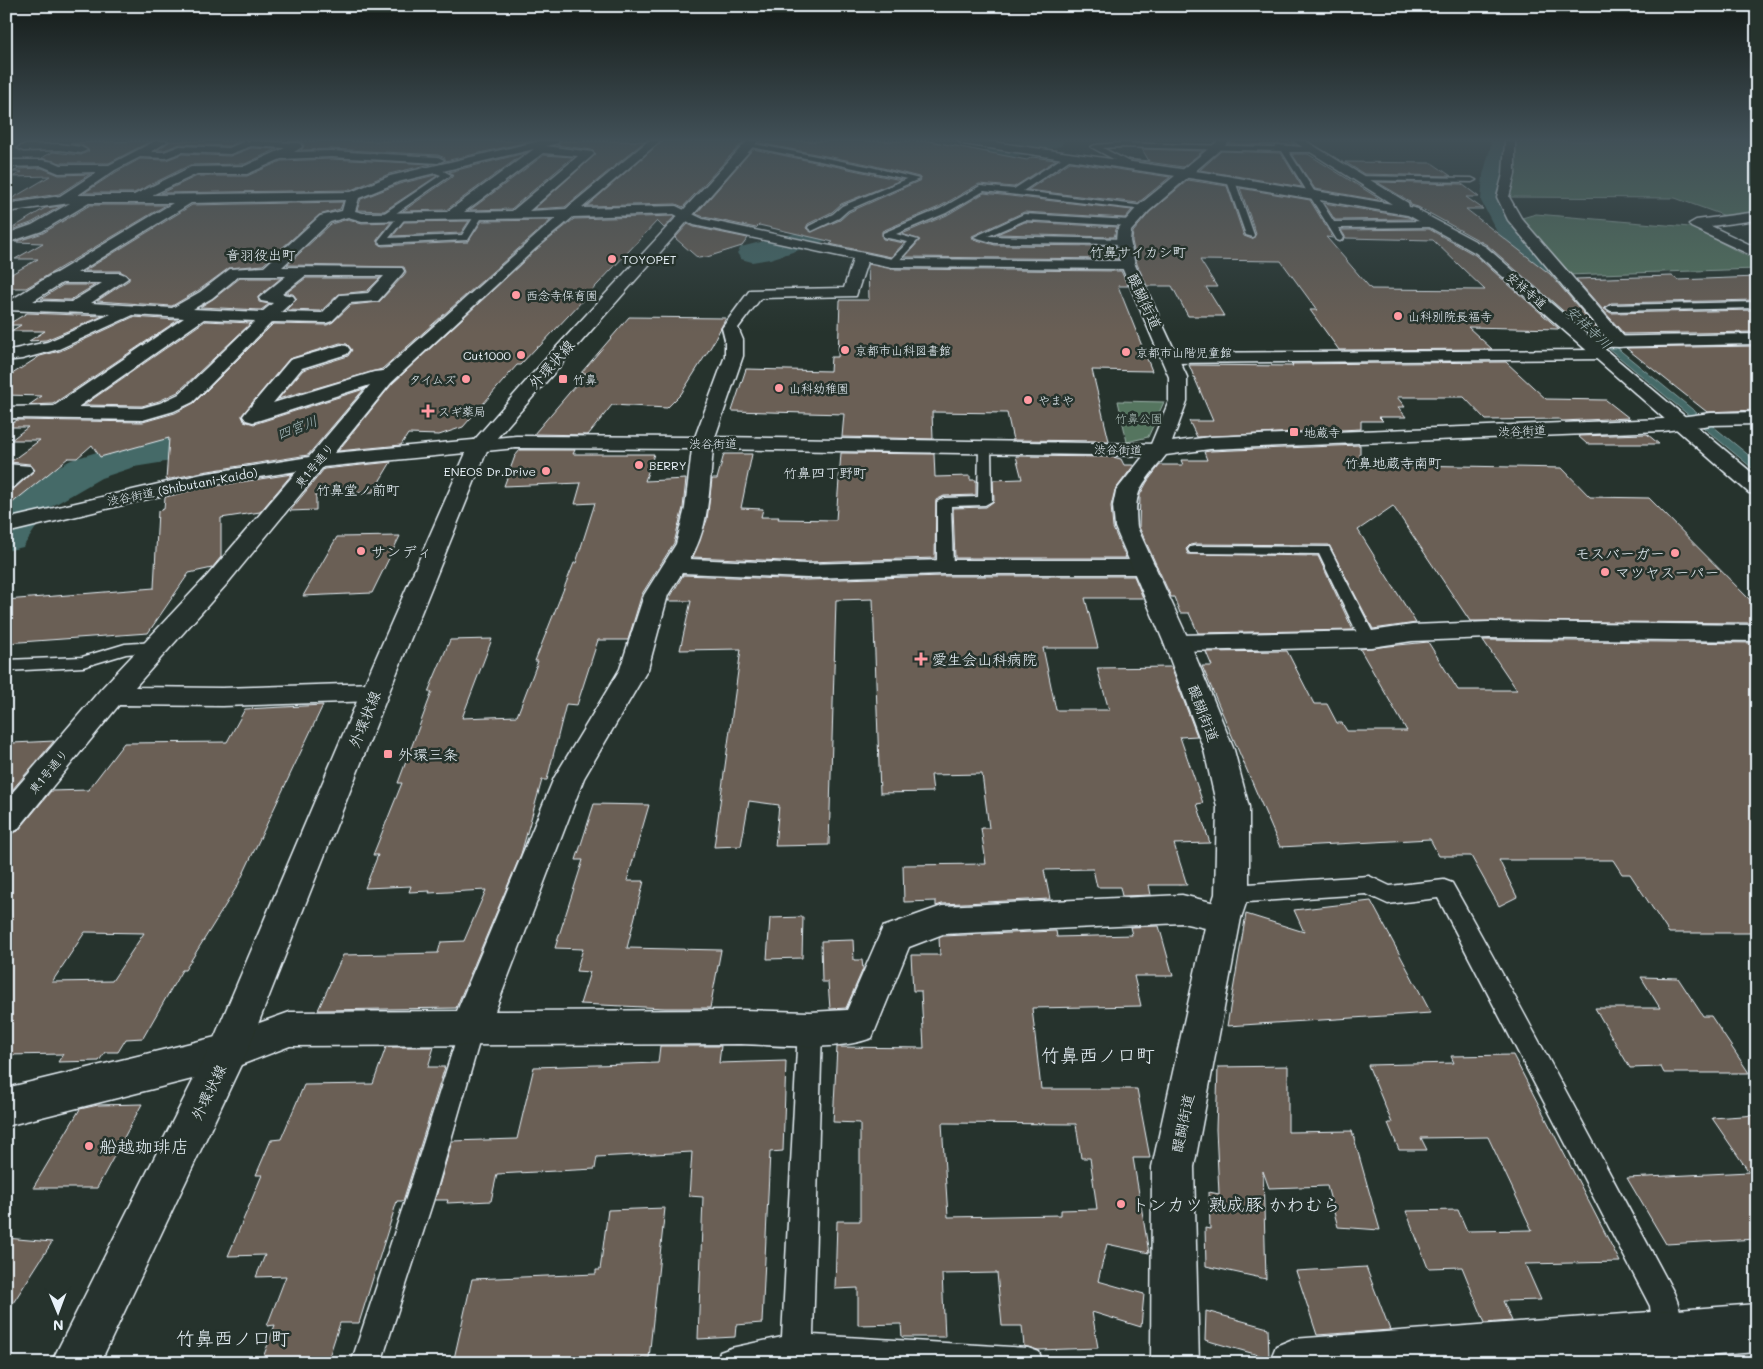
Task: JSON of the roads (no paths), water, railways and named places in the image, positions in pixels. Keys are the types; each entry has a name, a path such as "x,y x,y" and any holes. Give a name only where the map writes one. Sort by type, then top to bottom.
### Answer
{"street":[{"path":"6,208 24,205"},
{"path":"6,239 28,232 77,205"},
{"path":"13,308 56,278 178,205"},
{"path":"348,213 350,205"},
{"path":"451,215 465,205"},
{"path":"516,215 528,205"},
{"name":"東1号通り","path":"6,822 111,696 217,580 318,462 383,378 531,245 579,205"},
{"name":"外環状線","path":"76,1363 228,1052 375,692 479,446 694,205"},
{"path":"1123,241 1124,230 1148,205"},
{"path":"1369,205 1413,212"},
{"name":"安祥寺道","path":"1402,205 1481,250 1601,355 1685,422 1757,488"},
{"path":"1507,205 1515,220 1618,342"},
{"path":"268,272 325,219 348,213 362,216 516,215 676,210 699,222 892,262 1128,265"},
{"path":"1757,216 1696,224 1757,254"},
{"path":"25,247 55,232 28,232"},
{"name":"醍醐街道","path":"1123,241 1128,265 1178,377 1178,401 1159,450 1127,491 1124,506 1126,527 1177,643 1219,750 1233,807 1228,906 1174,1167 1175,1363"},
{"path":"469,1029 569,778 634,669 656,595 688,544 696,508 703,443 734,356 734,340 730,328 756,293 850,293 861,257"},
{"path":"13,308 73,308 265,318 326,318 346,298 372,298 397,272 235,272 206,295 174,313"},
{"path":"6,414 9,412 58,412 143,414 167,407 186,398 264,322 265,318 287,299 267,298 300,272"},
{"path":"56,278 120,278 73,308"},
{"path":"6,356 36,351 82,334 130,312"},
{"path":"58,412 198,315"},
{"path":"326,318 329,334 341,350 383,378"},
{"path":"1587,342 1757,339"},
{"path":"341,350 296,364 253,416 383,378"},
{"path":"1170,358 1601,355"},
{"name":"渋谷街道","path":"479,446 516,442 703,443 1159,450 1219,442 1757,418"},
{"name":"渋谷街道 (Shibutani-Kaido)","path":"6,526 53,513 202,480 318,462 479,446"},
{"path":"6,470 24,470 6,482"},
{"path":"673,566 806,571 945,567 1144,567"},
{"path":"1177,643 1368,639 1412,633 1488,630 1757,633"},
{"path":"111,696 222,696 375,692"},
{"path":"6,1107 228,1052 290,1029 741,1027 810,1029 859,1026 896,937 942,920 1228,906"},
{"path":"1293,1363 1757,1328"}],"lane":[{"path":"386,216 403,205"},
{"path":"812,228 836,216 845,208 852,205"},
{"path":"892,262 914,240 886,235 953,205"},
{"path":"1119,205 1144,208"},
{"path":"1239,205 1250,235"},
{"path":"1319,205 1340,238"},
{"path":"403,216 382,241 465,238 480,214"},
{"path":"1123,241 994,240 978,237 1024,217 1130,223"},
{"path":"1332,225 1436,224"},
{"path":"1612,308 1757,305"},
{"path":"945,567 944,502 985,501 985,447"},
{"path":"1195,550 1324,550 1368,639"},
{"path":"6,666 82,662 124,648 155,647"},
{"path":"1228,906 1369,885 1388,895 1444,889 1501,993 1524,1041 1664,1303 1668,1335"},
{"path":"366,1363 421,1195 466,1046 469,1029"},
{"path":"797,1349 810,1029"},
{"path":"731,1363 797,1349 1028,1363"}],"water":[{"path":"1492,205 1501,205 1522,240 1585,318 1622,352 1757,462 1757,472 1584,328 1541,269 1499,218"}],"waterway":[{"name":"四宮川","path":"752,253 770,250 802,240 888,205"},
{"name":"安祥寺川","path":"1496,205 1525,257 1572,314"},
{"name":"四宮川","path":"6,537 32,499 86,469 126,456 190,445 276,436 404,385 456,357"}],"place":[{"name":"TOYOPET","path":"612,259"},
{"name":"西念寺保育園","path":"516,295"},
{"name":"山科別院長福寺","path":"1398,316"},
{"name":"京都市山科図書館","path":"845,350"},
{"name":"京都市山階児童館","path":"1126,352"},
{"name":"Cut1000","path":"521,355"},
{"name":"タイムズ","path":"466,379"},
{"name":"竹鼻","path":"563,379"},
{"name":"山科幼稚園","path":"779,388"},
{"name":"やまや","path":"1028,400"},
{"name":"スギ薬局","path":"428,411"},
{"name":"地蔵寺","path":"1294,432"},
{"name":"BERRY","path":"639,465"},
{"name":"ENEOS Dr.Drive","path":"546,471"},
{"name":"サンディ","path":"361,551"},
{"name":"モスバーガー","path":"1675,553"},
{"name":"マツヤスーパー","path":"1605,572"},
{"name":"愛生会山科病院","path":"921,659"},
{"name":"外環三条","path":"388,754"},
{"name":"船越珈琲店","path":"89,1146"},
{"name":"トンカツ 熟成豚 かわむら","path":"1121,1204"}],"district":[{"name":"竹鼻サイカシ町","path":"1138,251"},
{"name":"音羽役出町","path":"261,254"},
{"name":"竹鼻地蔵寺南町","path":"1393,462"},
{"name":"竹鼻四丁野町","path":"825,472"},
{"name":"竹鼻堂ノ前町","path":"358,489"},
{"name":"竹鼻西ノ口町","path":"1098,1054"},
{"name":"竹鼻西ノ口町","path":"233,1337"}],"park label":[{"name":"竹鼻公園","path":"1139,418"}]}
